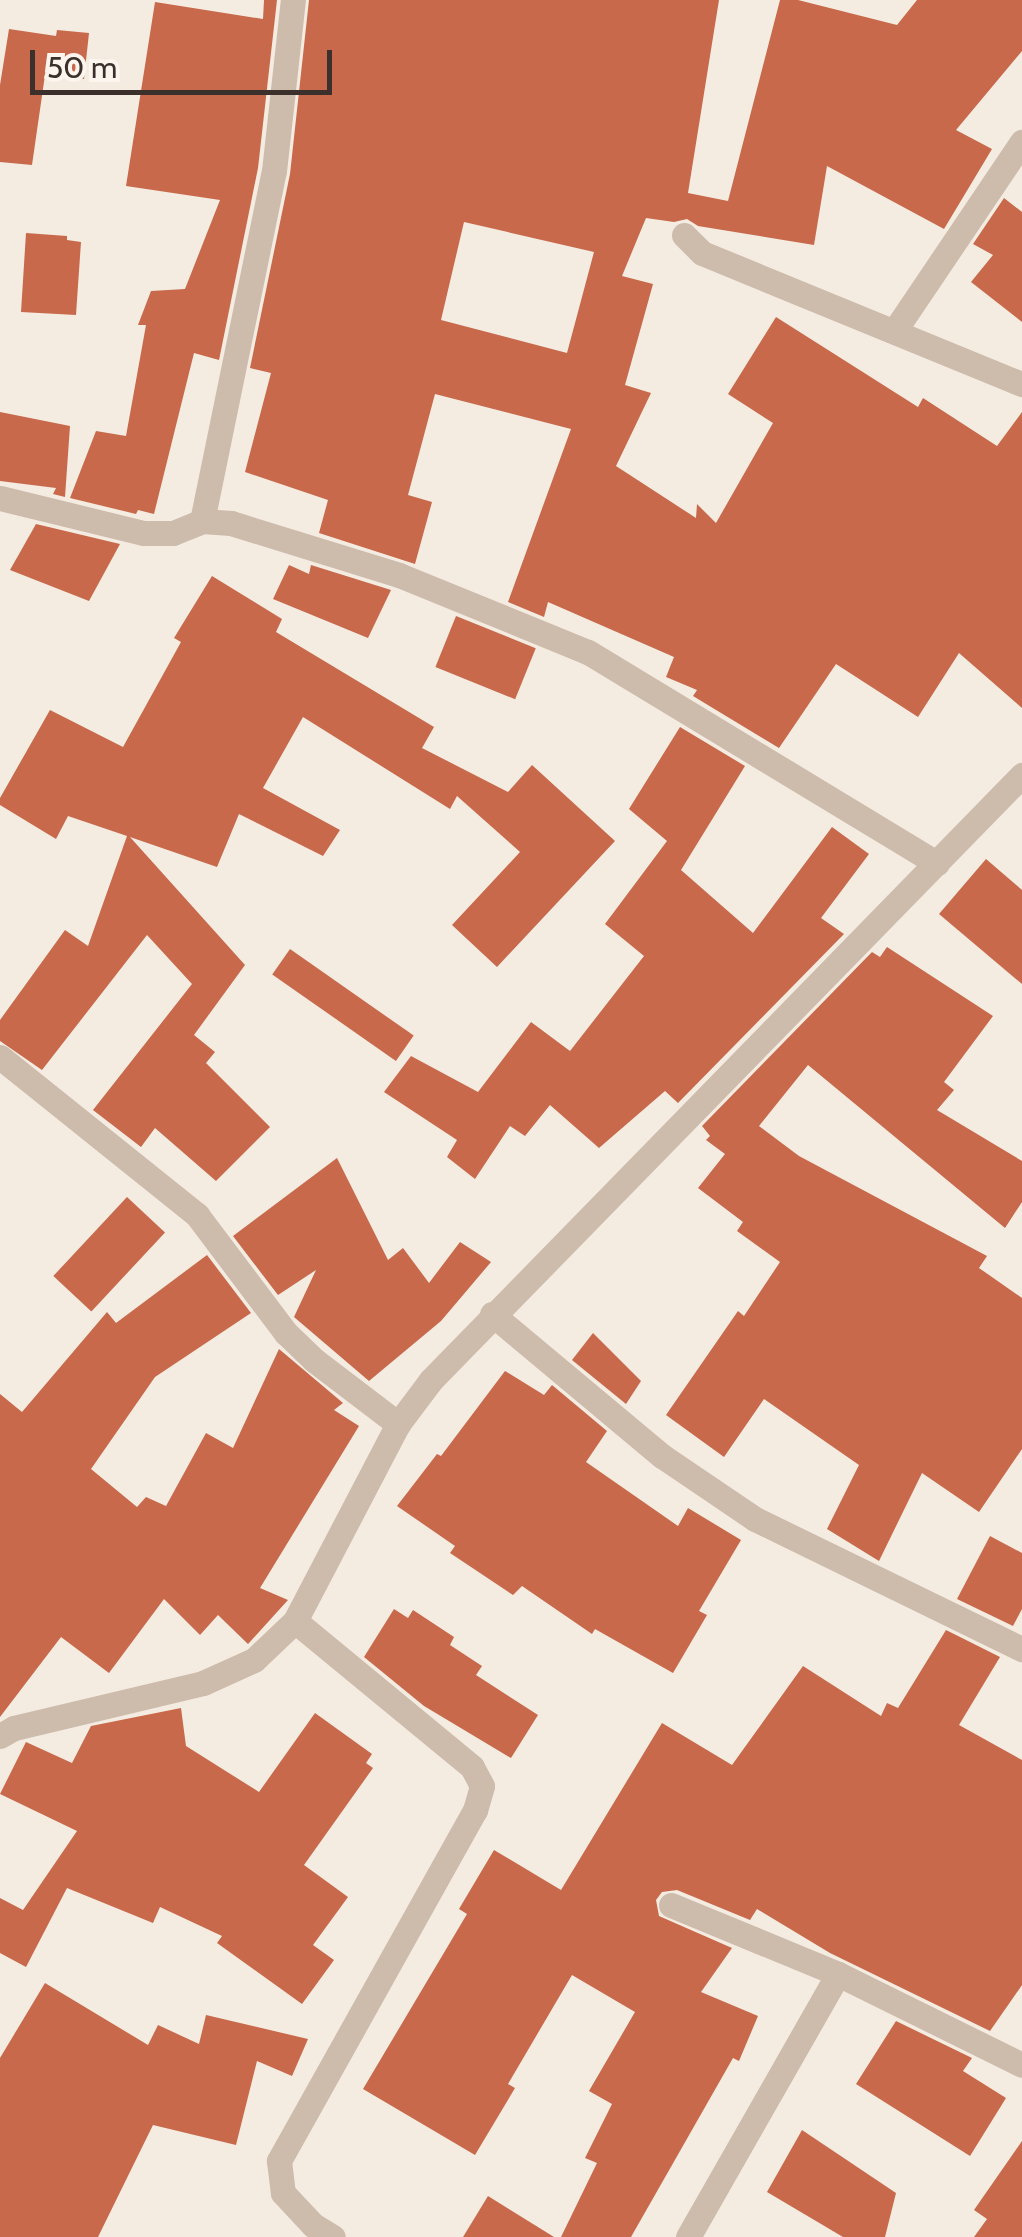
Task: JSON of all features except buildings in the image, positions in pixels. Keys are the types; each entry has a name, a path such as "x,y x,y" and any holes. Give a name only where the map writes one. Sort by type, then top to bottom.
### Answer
{"street":[{"path":"202,520 274,170 293,0"},
{"path":"895,330 1022,142"},
{"path":"684,236 702,253 1022,384"},
{"path":"0,498 144,534 173,532 202,520 231,523 400,574 588,652 937,863"},
{"path":"0,1736 14,1728 203,1683 254,1660 295,1621 398,1424 492,1314 937,863 1016,792"},
{"path":"0,1057 198,1215 286,1333 314,1360 398,1424"},
{"path":"492,1314 662,1456 755,1519 1022,1648"},
{"path":"295,1621 472,1766 482,1786 475,1810 280,2161 284,2193 312,2226 333,2237"},
{"path":"670,1905 838,1974 1022,2065"},
{"path":"688,2237 838,1974"}]}
